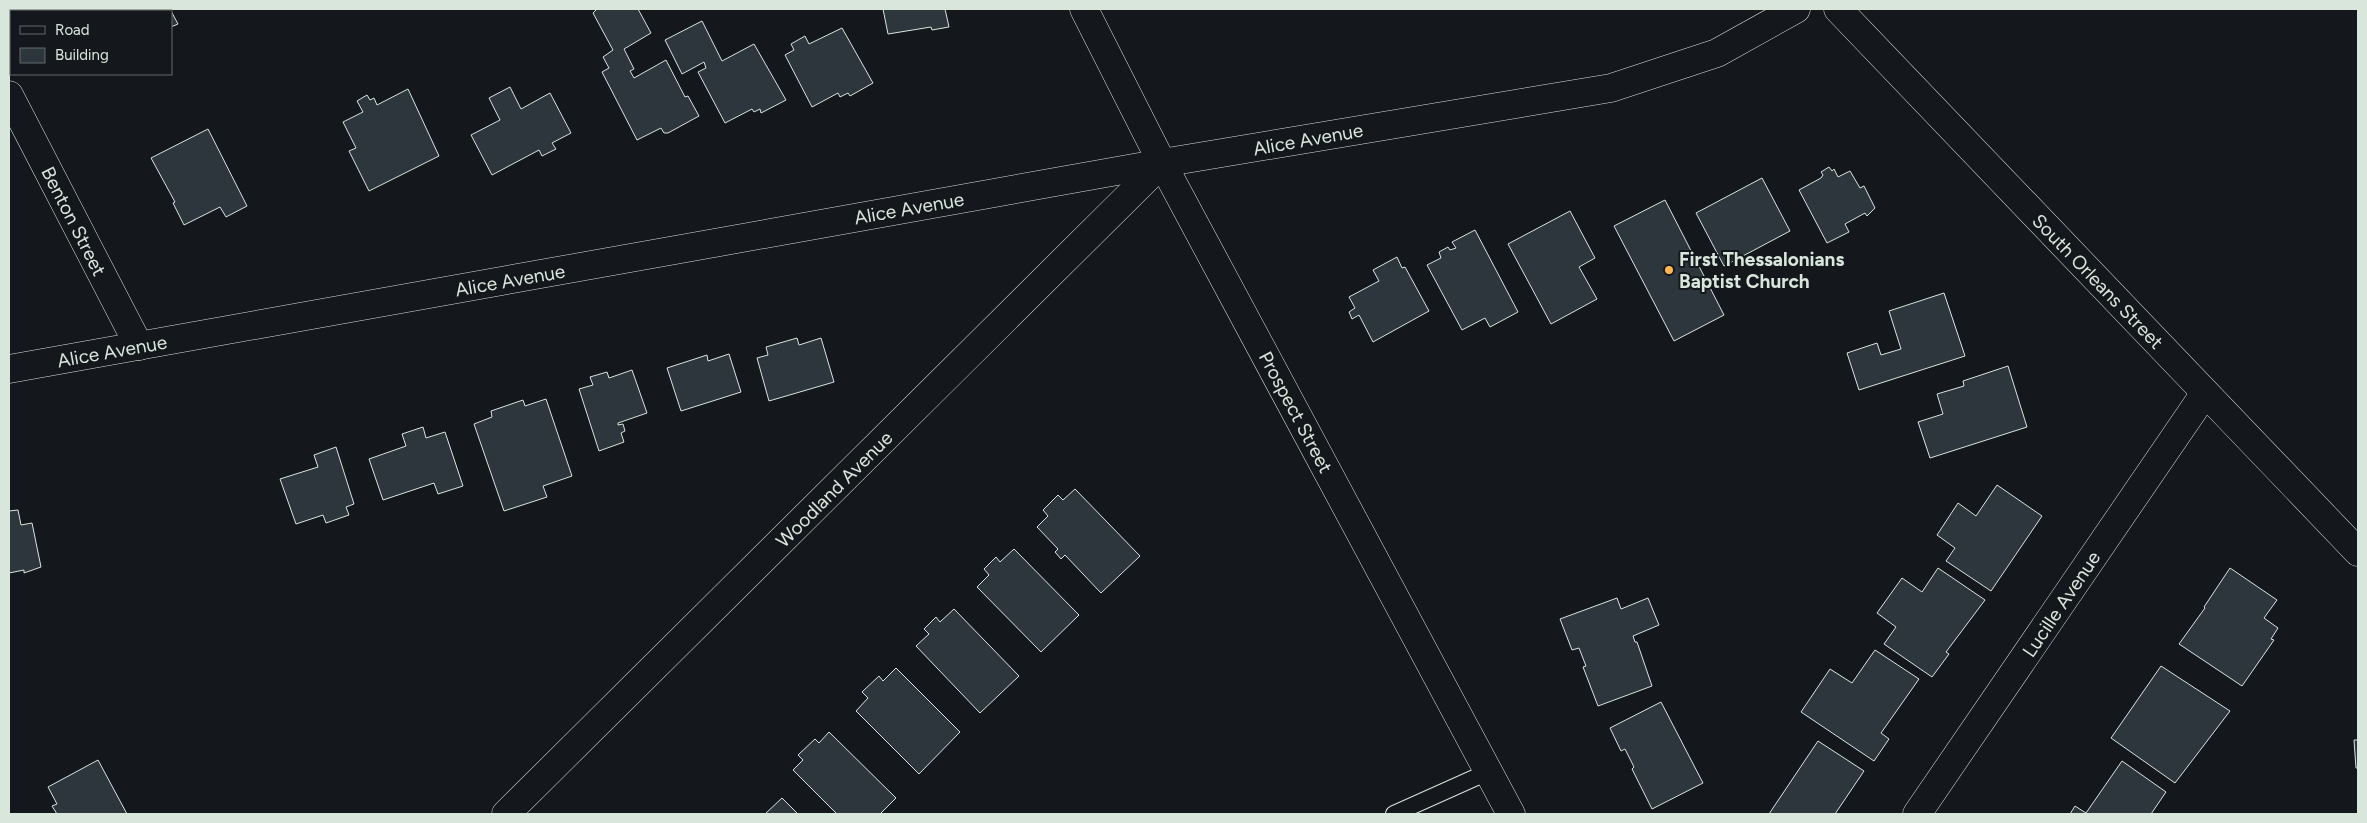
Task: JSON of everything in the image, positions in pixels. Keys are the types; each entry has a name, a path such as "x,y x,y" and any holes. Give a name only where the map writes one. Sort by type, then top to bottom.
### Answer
{"street":[{"name":"Prospect Street","path":"1084,9 1162,163 1512,814"},
{"name":"Alice Avenue","path":"9,369 1162,163 1611,88 1717,53 1796,9"},
{"name":"South Orleans Street","path":"1838,9 2358,552"},
{"name":"Benton Street","path":"9,95 139,346"},
{"name":"Woodland Avenue","path":"506,814 1162,163"},
{"name":"Lucille Avenue","path":"1917,814 2205,393"}],"lane":[{"path":"1394,814 1490,771"}],"building":[{"path":"77,9 170,10 78,10"},
{"path":"597,9 638,9 651,33 624,49 634,69 630,71 634,78 666,60 685,97 688,96 699,116 668,133 664,133 661,128 637,140 602,72 609,68 603,57 613,50 593,13"},
{"path":"883,9 945,9 949,27 932,30 931,27 888,34"},
{"path":"172,13 178,24 172,27"},
{"path":"702,21 722,61 754,44 786,100 761,113 760,109 754,112 752,109 725,123 698,72 706,68 704,62 682,74 665,40"},
{"path":"842,28 873,83 850,96 848,93 840,97 838,93 812,107 785,55 794,50 791,44 805,36 809,44"},
{"path":"510,87 521,109 550,93 571,133 552,143 556,149 542,156 539,150 492,175 471,135 500,120 489,98"},
{"path":"408,89 439,156 369,191 349,151 356,148 343,122 363,112 357,101 367,95 370,100 374,98 377,105"},
{"path":"208,129 247,206 226,217 220,207 184,225 173,203 175,202 151,158"},
{"path":"1829,167 1832,171 1834,169 1838,177 1850,171 1860,188 1864,186 1875,208 1867,216 1865,213 1845,224 1849,232 1827,243 1799,190 1821,178 1823,175 1821,172"},
{"path":"1762,178 1790,231 1724,266 1696,213"},
{"name":"First Thessalonians Baptist Church","path":"1665,200 1724,315 1674,341 1614,226"},
{"path":"1570,211 1595,258 1579,267 1597,299 1551,324 1508,244"},
{"path":"1475,230 1518,312 1490,327 1485,318 1462,330 1427,265 1441,258 1439,252 1448,247 1450,250 1456,248 1452,242"},
{"path":"1397,257 1402,268 1405,267 1429,311 1373,342 1359,315 1352,319 1349,312 1355,308 1349,297 1379,281 1373,270"},
{"path":"1944,293 1965,356 1859,390 1847,353 1877,343 1881,355 1901,349 1889,311"},
{"path":"797,338 799,345 821,338 834,382 769,401 757,358 768,355 766,347"},
{"path":"729,354 741,392 681,411 667,368 707,355 708,361"},
{"path":"2008,366 2027,427 1930,458 1918,422 1943,414 1937,394 1964,386 1963,381"},
{"path":"632,370 647,413 618,423 618,425 623,424 625,431 621,433 624,442 599,451 579,389 593,385 590,377 607,372 609,378"},
{"path":"546,399 572,476 543,486 547,497 504,511 474,424 492,417 491,411 523,400 525,406"},
{"path":"423,427 426,438 445,432 463,486 438,494 434,483 383,500 369,459 406,446 402,434"},
{"path":"336,447 354,504 346,507 349,515 326,523 323,515 296,524 280,479 318,467 314,455"},
{"path":"1997,485 2042,516 1991,591 1946,561 1955,548 1937,535 1958,503 1976,516"},
{"path":"1075,489 1140,556 1101,593 1065,555 1061,559 1055,552 1058,549 1037,527 1048,516 1043,510 1058,495 1063,500"},
{"path":"18,510 21,525 32,523 41,567 24,573 24,570 9,573 9,511"},
{"path":"1014,549 1079,615 1041,652 977,587 989,575 984,569 996,557 1000,562"},
{"path":"1938,568 1985,600 1946,652 1949,654 1932,677 1884,644 1896,627 1877,613 1902,578 1922,592"},
{"path":"2230,568 2277,600 2264,618 2278,628 2271,639 2274,640 2242,686 2179,644 2205,608"},
{"path":"1617,598 1621,609 1648,598 1659,625 1633,636 1635,642 1637,642 1652,686 1598,706 1583,667 1586,666 1579,648 1572,650 1560,619"},
{"path":"954,609 1019,676 980,713 916,646 929,634 924,629 936,617 940,622"},
{"path":"1875,650 1919,679 1881,733 1889,739 1874,761 1801,712 1830,669 1852,683"},
{"path":"2161,666 2230,711 2175,783 2111,738"},
{"path":"896,668 960,732 919,774 856,711 868,698 862,692 879,676 883,681"},
{"path":"1661,702 1703,783 1652,809 1632,769 1634,767 1625,749 1621,751 1610,728"},
{"path":"829,732 896,798 880,814 837,814 793,770 803,760 798,755 815,739 819,743"},
{"path":"2354,740 2358,740 2358,768 2356,768"},
{"path":"1818,741 1864,771 1835,814 1769,814"},
{"path":"98,760 127,814 57,814 52,806 57,804 48,787"},
{"path":"2122,761 2166,792 2151,814 2070,814 2075,806 2086,813"},
{"path":"782,798 798,814 765,814"}],"place":[{"name":"First Thessalonians Baptist Church","path":"1669,270"}]}
